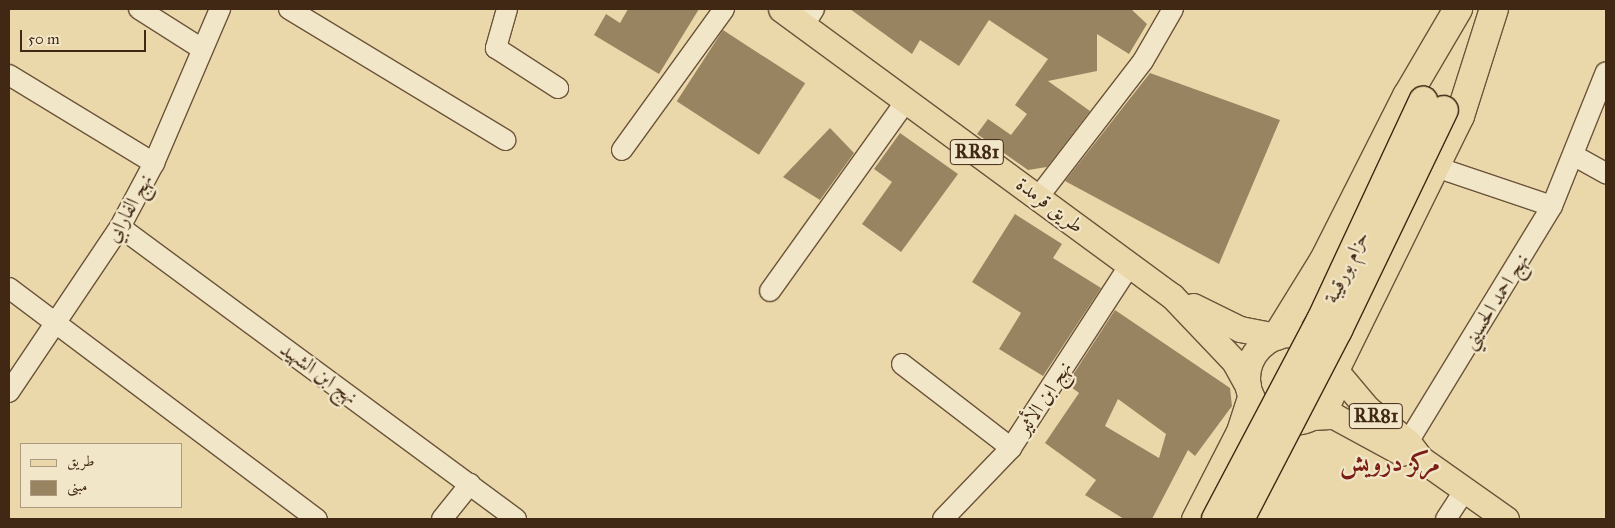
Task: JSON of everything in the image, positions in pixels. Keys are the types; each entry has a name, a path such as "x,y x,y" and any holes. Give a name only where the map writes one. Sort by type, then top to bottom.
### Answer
{"highway":[{"path":"1277,336 1311,284 1407,96 1458,9"},
{"name":"حزام بورقيبة","path":"1240,519 1338,330 1433,105 1465,9"},
{"name":"حزام بورقيبة","path":"1216,519 1433,105 1488,9"},
{"path":"1335,370 1460,116 1494,9"}],"main road":[{"name":"طريق قرمدة","path":"781,9 809,17 906,101 1039,196 1172,296 1234,360 1249,390"},
{"name":"طريق قرمدة","path":"1172,296 1240,328 1277,336"},
{"name":"RR81","path":"1277,336 1307,336 1330,356 1335,370 1367,408 1464,491 1506,519"},
{"path":"1194,519 1239,431 1249,390 1250,361 1277,336"},
{"name":"RR81","path":"1307,418 1331,397 1335,370"},
{"name":"RR81","path":"1249,390 1266,414 1290,422 1307,418 1334,416 1414,450"},
{"path":"1252,519 1307,418"}],"street":[{"path":"139,9 202,49"},
{"name":"نهج الفارابي","path":"9,392 58,324 120,227 154,163 220,9"},
{"path":"289,9 506,140"},
{"path":"507,9 496,48 558,88"},
{"path":"622,150 724,9"},
{"path":"1039,196 1143,61 1172,9"},
{"name":"نهج احمد الحسيني","path":"1414,450 1552,206 1606,72"},
{"path":"9,75 154,163"},
{"path":"770,291 906,101"},
{"path":"1573,155 1606,173"},
{"path":"1436,167 1552,206"},
{"name":"نهج ابن الشهيد","path":"120,227 516,519"},
{"name":"نهج ابن الأثير","path":"943,519 1011,448 1130,265"},
{"path":"9,288 316,519"},
{"path":"902,364 1011,448"},
{"path":"442,519 470,484"},
{"path":"1446,519 1464,491"}],"building":[{"path":"628,9 699,9 659,74 594,35 606,14 620,23"},
{"path":"850,9 1131,9 1147,24 1129,54 1097,34 1097,71 1048,81 1090,111 1047,167 1028,170 977,134 988,119 1011,135 1027,114 1015,105 1048,59 989,20 959,66 920,40 912,54"},
{"path":"723,30 805,83 759,155 677,101"},
{"path":"1150,73 1280,120 1219,264 1065,181"},
{"path":"830,128 854,153 820,200 783,177"},
{"path":"900,133 958,174 901,252 862,224 892,182 874,169"},
{"path":"1015,214 1062,244 1053,258 1101,288 1043,376 999,349 1021,313 972,282"},
{"path":"1115,310 1230,388 1232,406 1195,456 1188,450 1152,519 1124,519 1085,495 1096,480 1045,443 1079,393 1067,384","holes":["1118,399 1166,434 1159,458 1105,426"]}],"district":[{"name":"مركز درويش","path":"1390,463"}]}
